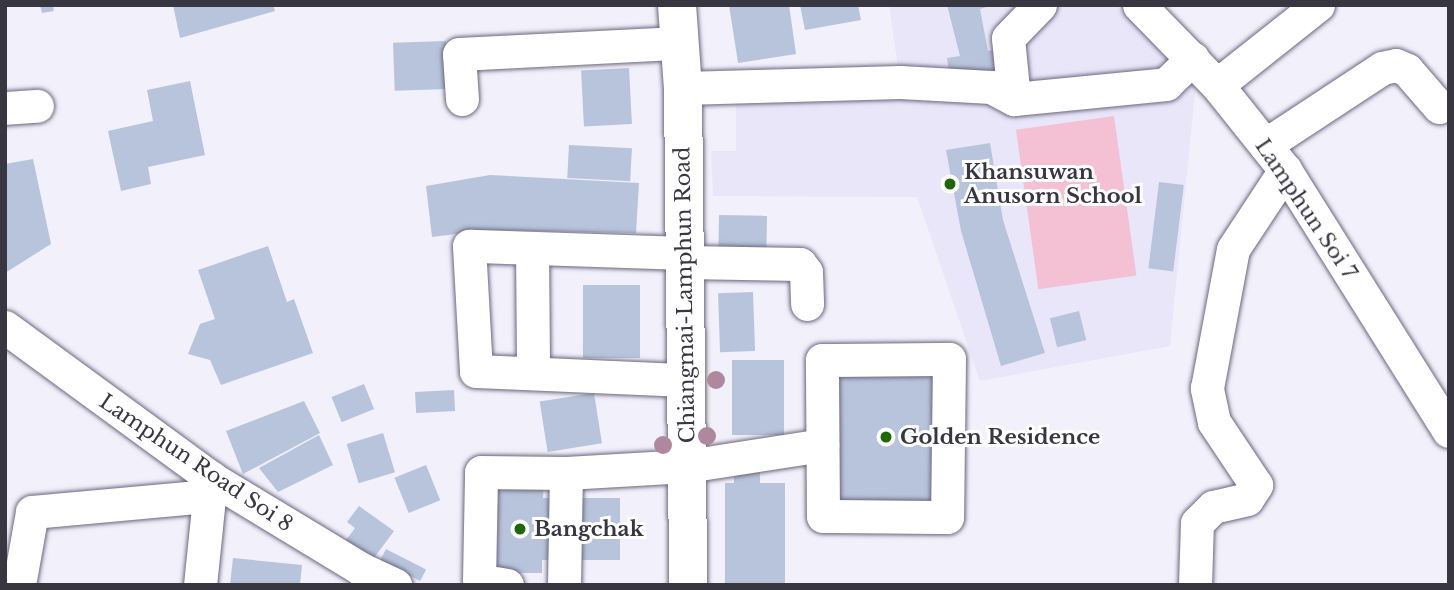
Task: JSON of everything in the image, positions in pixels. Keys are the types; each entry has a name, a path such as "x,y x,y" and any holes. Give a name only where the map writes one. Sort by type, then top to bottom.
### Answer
{"main road":[{"name":"Chiangmai-Lamphun Road","path":"677,5 683,88 688,585"}],"street":[{"path":"1014,99 1008,38 1040,5"},
{"path":"1217,85 1318,5"},
{"name":"Lamphun Soi 7","path":"1156,10 1275,158 1449,431"},
{"path":"462,99 459,54 679,43"},
{"path":"683,88 900,82 991,87 1014,99 1166,84 1193,58"},
{"path":"1195,585 1197,523 1213,507 1247,499 1256,485 1214,422 1207,388 1233,249 1275,158 1382,68 1396,65 1407,69 1439,107"},
{"path":"686,380 475,371 469,247 532,248 800,264 806,272 807,304"},
{"path":"532,248 533,373"},
{"name":"Lamphun Road Soi 8","path":"5,327 210,487 360,569 396,585"},
{"path":"949,359 947,517 823,516 822,445 822,360 949,359"},
{"path":"507,585 479,580 481,472 566,473 687,466 822,445"},
{"path":"564,585 566,473"},
{"path":"19,585 32,512 210,487 200,585"}],"shaded area":[{"name":"Khansuwan Anusorn School","path":"889,5 1115,5 1196,82 1170,346 980,381 917,197 713,196 711,151 736,151 736,93 900,82"},
{"path":"1114,116 1136,275 1038,289 1016,130"}],"building":[{"path":"40,5 53,5 54,11 42,13"},
{"path":"173,5 273,5 275,11 180,38"},
{"path":"729,5 789,5 796,54 738,63"},
{"path":"800,5 858,5 861,20 805,30"},
{"path":"947,5 993,5 980,9 988,51 995,50 999,69 950,78 947,58 960,56"},
{"path":"446,41 448,89 395,91 393,43"},
{"path":"629,68 632,124 584,126 581,71"},
{"path":"190,81 205,155 148,167 151,184 121,191 108,131 153,121 147,90"},
{"path":"990,143 1003,220 1045,353 1001,366 961,231 946,150"},
{"path":"569,145 632,148 630,181 567,178"},
{"path":"33,159 51,244 5,273 5,164"},
{"path":"490,175 639,183 636,233 488,230 432,237 426,186"},
{"path":"1159,182 1184,185 1173,271 1148,268"},
{"path":"719,215 767,216 766,256 718,255"},
{"path":"268,246 287,302 294,299 313,353 221,385 210,360 188,354 200,324 215,319 198,270"},
{"path":"583,285 640,285 640,358 583,358"},
{"path":"753,292 755,351 720,352 718,293"},
{"path":"1079,311 1086,340 1057,347 1050,318"},
{"path":"732,360 784,360 784,435 732,435"},
{"name":"Golden Residence","path":"834,365 938,365 938,508 834,508"},
{"path":"364,384 374,409 342,422 332,397"},
{"path":"454,390 455,411 416,413 415,392"},
{"path":"594,393 602,443 548,452 540,402"},
{"path":"304,401 320,433 243,474 226,431"},
{"path":"383,433 395,472 359,483 347,444"},
{"path":"319,435 333,465 278,492 259,468"},
{"path":"426,465 440,500 409,513 394,478"},
{"path":"734,468 760,468 760,483 785,483 785,585 725,585 725,483 734,483"},
{"path":"498,478 544,478 543,498 620,498 620,560 542,560 542,573 497,573"},
{"path":"359,506 394,531 371,562 344,543 355,528 347,522"},
{"path":"386,549 426,569 420,581 380,561"},
{"path":"233,558 302,565 300,585 230,585"}],"place":[{"name":"Khansuwan Anusorn School","path":"950,184"},
{"name":"Golden Residence","path":"886,437"},
{"name":"Bangchak","path":"520,529"}]}
